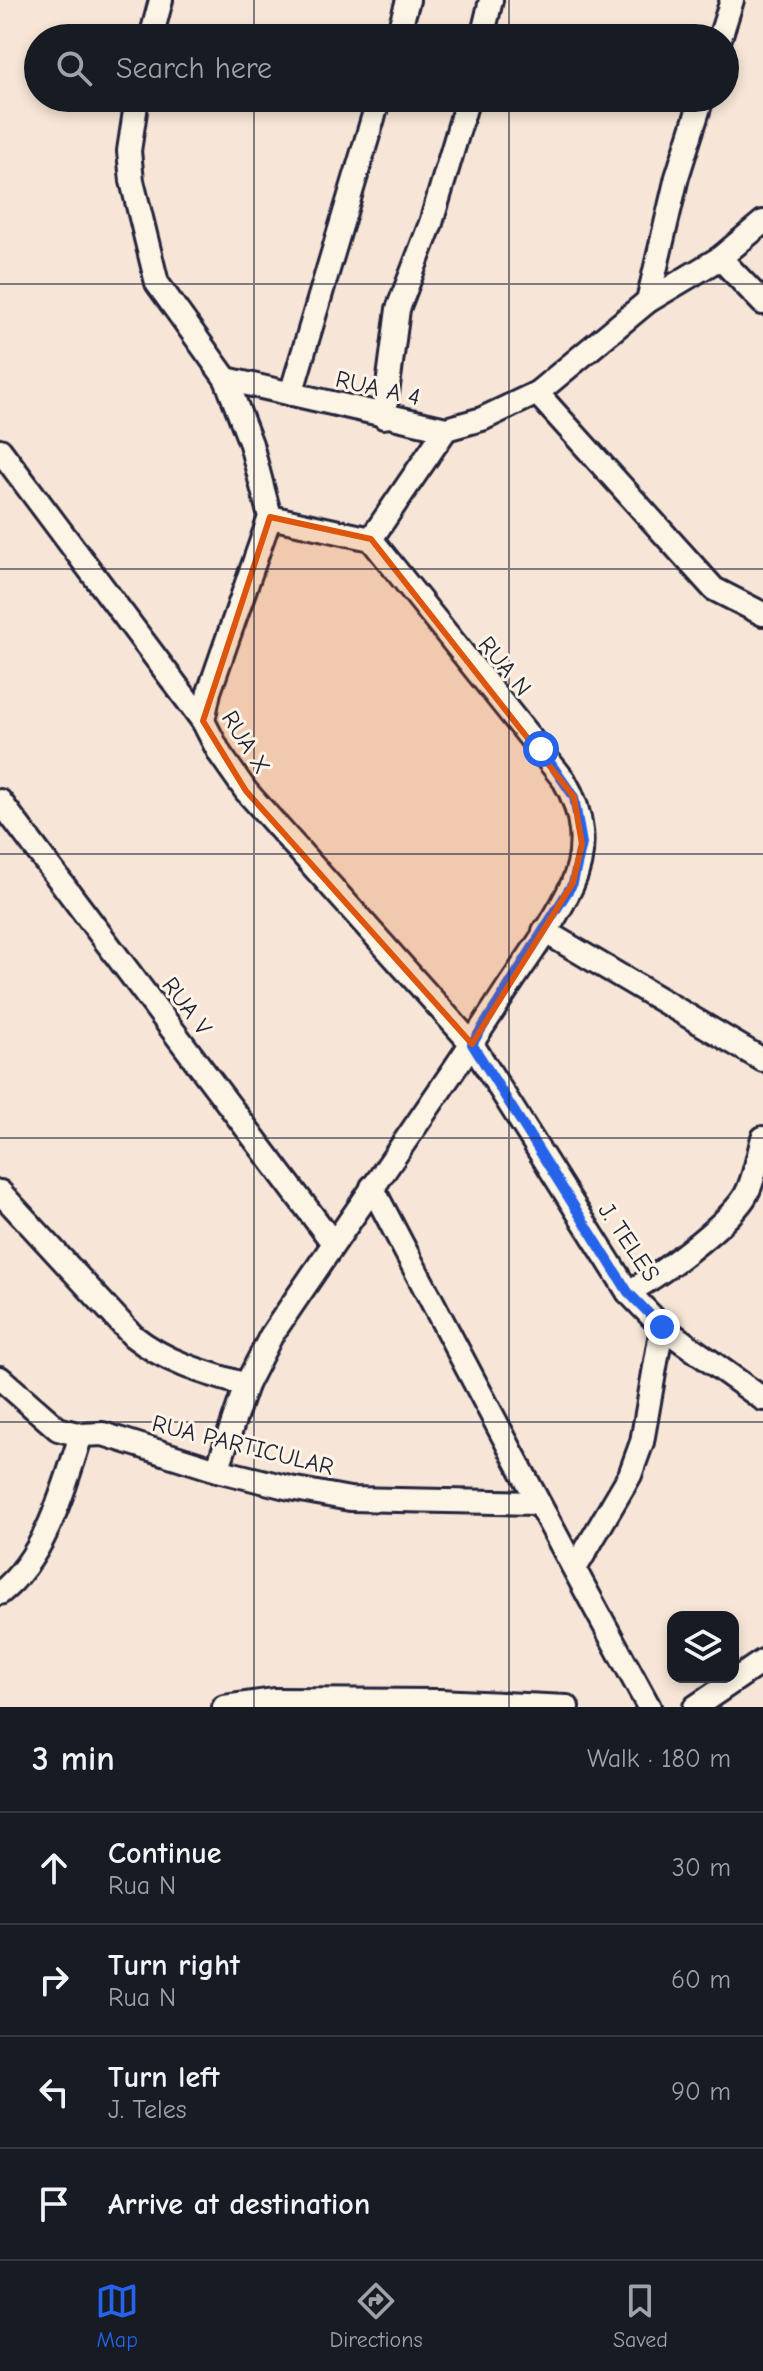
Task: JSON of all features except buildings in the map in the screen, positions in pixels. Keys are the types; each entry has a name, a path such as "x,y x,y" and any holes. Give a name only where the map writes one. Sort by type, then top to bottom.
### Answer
{"street":[{"path":"155,24 161,0"},
{"path":"401,24 408,0"},
{"path":"485,24 491,0"},
{"path":"724,24 732,0"},
{"path":"135,112 129,151 132,181 157,283 226,379 251,444 270,517 209,692 203,721"},
{"path":"291,394 375,112"},
{"path":"384,417 398,309 431,223 464,112"},
{"path":"648,301 677,177 698,112"},
{"name":"RUA A 4","path":"226,379 446,429 482,419 537,393 648,301 720,258 763,222"},
{"path":"720,258 763,303"},
{"path":"537,393 714,589 763,614"},
{"path":"270,517 371,539 446,429"},
{"name":"RUA X","path":"0,450 203,721 220,754 246,791 346,907 472,1044"},
{"name":"RUA N","path":"217,1470 246,1385 271,1336 472,1044 544,931 573,883 582,844 574,797 541,749 371,539"},
{"name":"RUA V","path":"0,801 333,1243"},
{"path":"544,931 763,1060"},
{"name":"J. TELES","path":"472,1044 628,1292 662,1327 763,1399"},
{"path":"628,1292 649,1282 754,1202 763,1138"},
{"path":"372,1187 537,1503 576,1567 649,1707 639,1707"},
{"path":"0,1192 133,1336 153,1352 187,1368 246,1385"},
{"path":"576,1567 630,1475 642,1442 662,1327"},
{"name":"RUA PARTICULAR","path":"0,1378 58,1429 81,1435 103,1434 217,1470 350,1499 537,1503"},
{"path":"0,1593 24,1567 51,1521 81,1435"},
{"path":"695,1707 763,1661"},
{"path":"224,1707 274,1700 439,1701 567,1707"}],"highlighted area":[{"path":"270,517 371,539 574,797 582,844 573,883 472,1044 246,791 203,721"}],"route":[{"path":"541,749 564,780 579,808 582,844 573,883 472,1044 628,1292 662,1327"}]}
